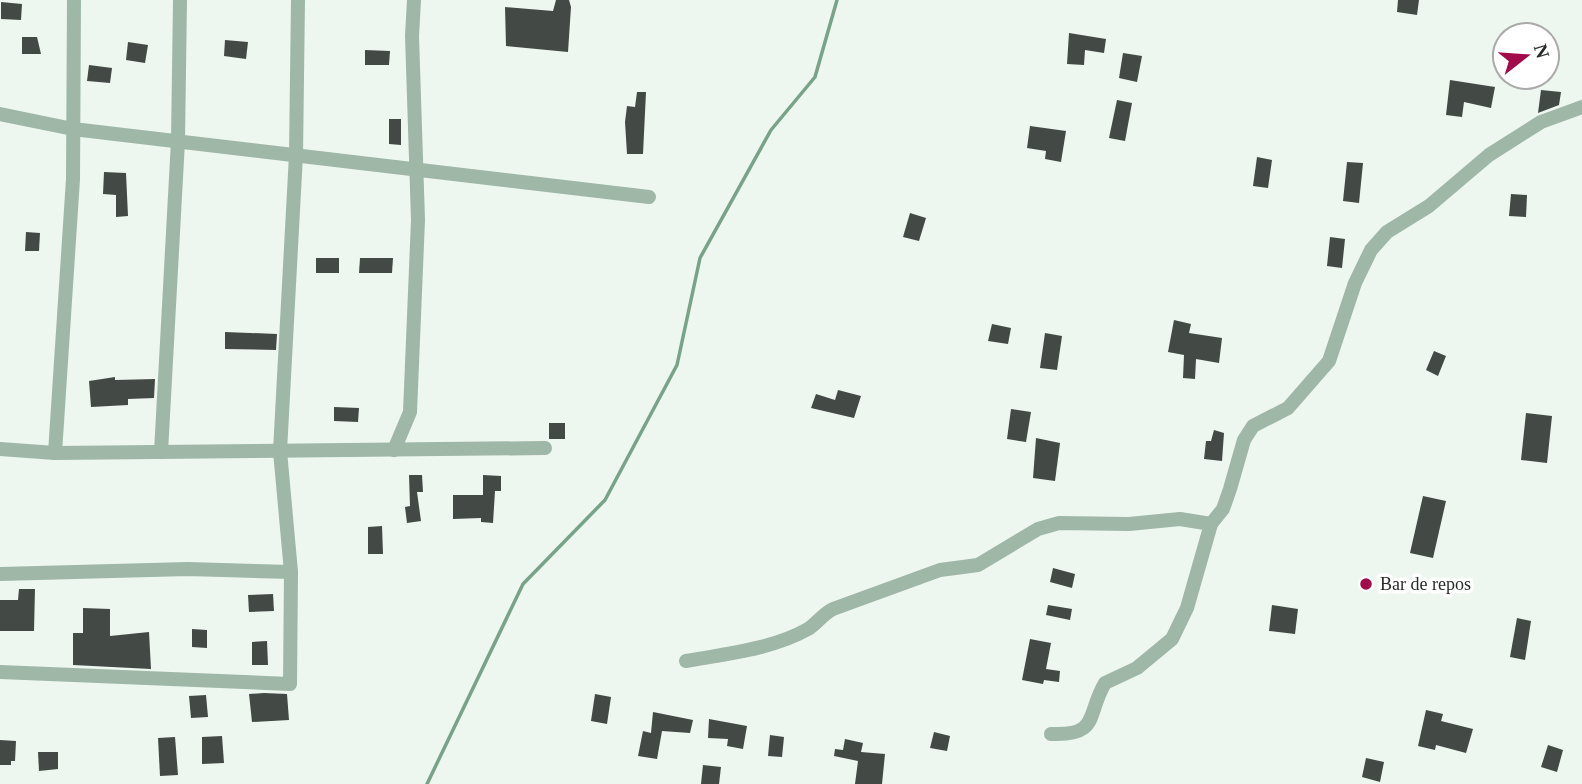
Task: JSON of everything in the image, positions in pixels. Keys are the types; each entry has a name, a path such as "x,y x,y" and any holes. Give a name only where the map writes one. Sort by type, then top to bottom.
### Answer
{"street":[{"path":"55,453 73,179 74,0"},
{"path":"161,452 178,141 180,0"},
{"path":"0,671 290,684 291,572 280,451 296,155 298,0"},
{"path":"394,450 410,412 418,220 412,36 414,0"},
{"path":"1051,734 1068,735 1083,730 1090,723 1105,683 1137,668 1172,639 1187,608 1211,524 1223,509 1244,440 1254,426 1288,408 1329,361 1355,283 1371,250 1387,232 1429,206 1489,155 1541,122 1582,107"},
{"path":"0,114 73,129 649,197"},
{"path":"0,449 55,453 545,448"},
{"path":"686,661 787,638 810,628 818,617 833,608 940,570 978,565 1038,529 1059,523 1129,524 1180,519 1211,524"},
{"path":"0,574 188,569 291,572"}],"building":[{"path":"556,0 569,0 571,7 568,52 506,46 505,7 553,11"},
{"path":"1398,0 1419,0 1417,15 1397,12"},
{"path":"1,2 22,4 21,20 1,19"},
{"path":"1069,33 1106,39 1104,53 1085,50 1084,65 1067,64"},
{"path":"22,37 37,37 41,54 22,54"},
{"path":"225,40 248,42 246,59 224,56"},
{"path":"128,42 148,45 145,63 126,60"},
{"path":"365,50 390,51 389,65 365,65"},
{"path":"1123,53 1142,56 1137,82 1119,78"},
{"path":"89,65 112,68 110,83 87,81"},
{"path":"1450,80 1491,86 1491,91 1494,91 1491,108 1464,102 1462,117 1446,115"},
{"path":"1541,91 1561,92 1559,105 1538,113"},
{"path":"637,92 646,92 643,154 627,154 627,106 635,107"},
{"path":"1117,100 1132,103 1125,141 1109,138"},
{"path":"389,119 401,119 401,145 389,144"},
{"path":"1030,126 1066,131 1061,162 1045,159 1046,151 1027,148"},
{"path":"1257,157 1272,160 1268,188 1253,186"},
{"path":"1347,162 1363,163 1359,203 1343,201"},
{"path":"104,172 126,173 128,216 116,217 116,195 103,194"},
{"path":"1511,194 1527,195 1526,217 1509,216"},
{"path":"910,213 926,218 919,241 903,237"},
{"path":"26,232 40,233 39,251 25,251"},
{"path":"1330,237 1345,239 1342,268 1327,266"},
{"path":"316,258 339,258 339,273 316,273"},
{"path":"360,258 393,258 392,273 359,273"},
{"path":"1174,320 1191,324 1189,333 1222,338 1219,363 1196,359 1195,379 1183,378 1184,355 1168,352"},
{"path":"992,324 1011,328 1008,344 988,341"},
{"path":"225,332 277,334 276,350 225,349"},
{"path":"1045,333 1062,336 1057,370 1040,368"},
{"path":"1434,351 1446,356 1438,376 1426,370"},
{"path":"115,377 115,380 155,379 154,398 128,399 128,405 91,407 89,381"},
{"path":"838,390 861,396 854,418 811,408 816,394 835,400"},
{"path":"334,407 359,408 358,422 334,421"},
{"path":"1011,409 1031,412 1026,442 1007,439"},
{"path":"1526,413 1552,416 1547,463 1521,460"},
{"path":"549,423 565,423 565,439 549,439"},
{"path":"1214,430 1224,433 1222,461 1204,459 1206,441 1211,441"},
{"path":"1036,438 1060,443 1055,481 1033,478"},
{"path":"409,475 422,475 423,492 417,492 421,521 407,523 405,507 410,506"},
{"path":"483,475 501,476 501,491 495,491 493,523 481,522 481,518 453,519 453,495 483,495"},
{"path":"1423,496 1446,501 1433,558 1410,553"},
{"path":"382,526 383,554 368,554 368,527"},
{"path":"1053,568 1075,574 1072,588 1050,582"},
{"path":"19,589 35,589 34,631 0,631 0,600 18,600"},
{"path":"273,594 274,611 249,612 248,595"},
{"path":"1048,605 1072,609 1070,620 1046,615"},
{"path":"1272,605 1298,609 1295,634 1269,631"},
{"path":"83,608 110,609 110,636 149,632 151,669 73,665 73,633 83,633"},
{"path":"1517,618 1531,621 1525,660 1510,657"},
{"path":"192,629 207,630 207,648 192,647"},
{"path":"1030,639 1051,643 1046,669 1060,671 1059,682 1044,680 1043,684 1022,680"},
{"path":"267,641 268,665 252,665 252,642"},
{"path":"249,694 287,694 289,720 252,722"},
{"path":"595,694 611,697 607,724 591,721"},
{"path":"206,695 208,717 191,718 189,696"},
{"path":"1426,710 1443,714 1441,721 1473,729 1466,753 1436,745 1435,750 1418,746"},
{"path":"653,712 693,720 690,733 662,731 657,759 638,756 643,731 651,733"},
{"path":"709,719 747,726 743,749 727,746 728,739 708,738"},
{"path":"934,732 950,736 947,751 930,748"},
{"path":"770,735 784,737 782,757 768,756"},
{"path":"222,736 224,763 202,764 202,737"},
{"path":"175,737 178,775 160,776 158,738"},
{"path":"845,739 863,743 861,752 885,754 882,784 855,784 858,761 834,756 835,749 843,750"},
{"path":"0,740 16,741 15,761 11,761 11,765 0,765"},
{"path":"1548,745 1563,750 1557,772 1541,767"},
{"path":"38,752 58,752 58,769 39,771"},
{"path":"1366,758 1384,762 1380,782 1362,777"},
{"path":"703,765 721,767 719,784 701,784"}],"waterway":[{"path":"427,784 523,584 605,500 677,365 700,258 771,130 815,77 837,0"}],"place":[{"name":"Bar de repos","path":"1366,584"}]}
